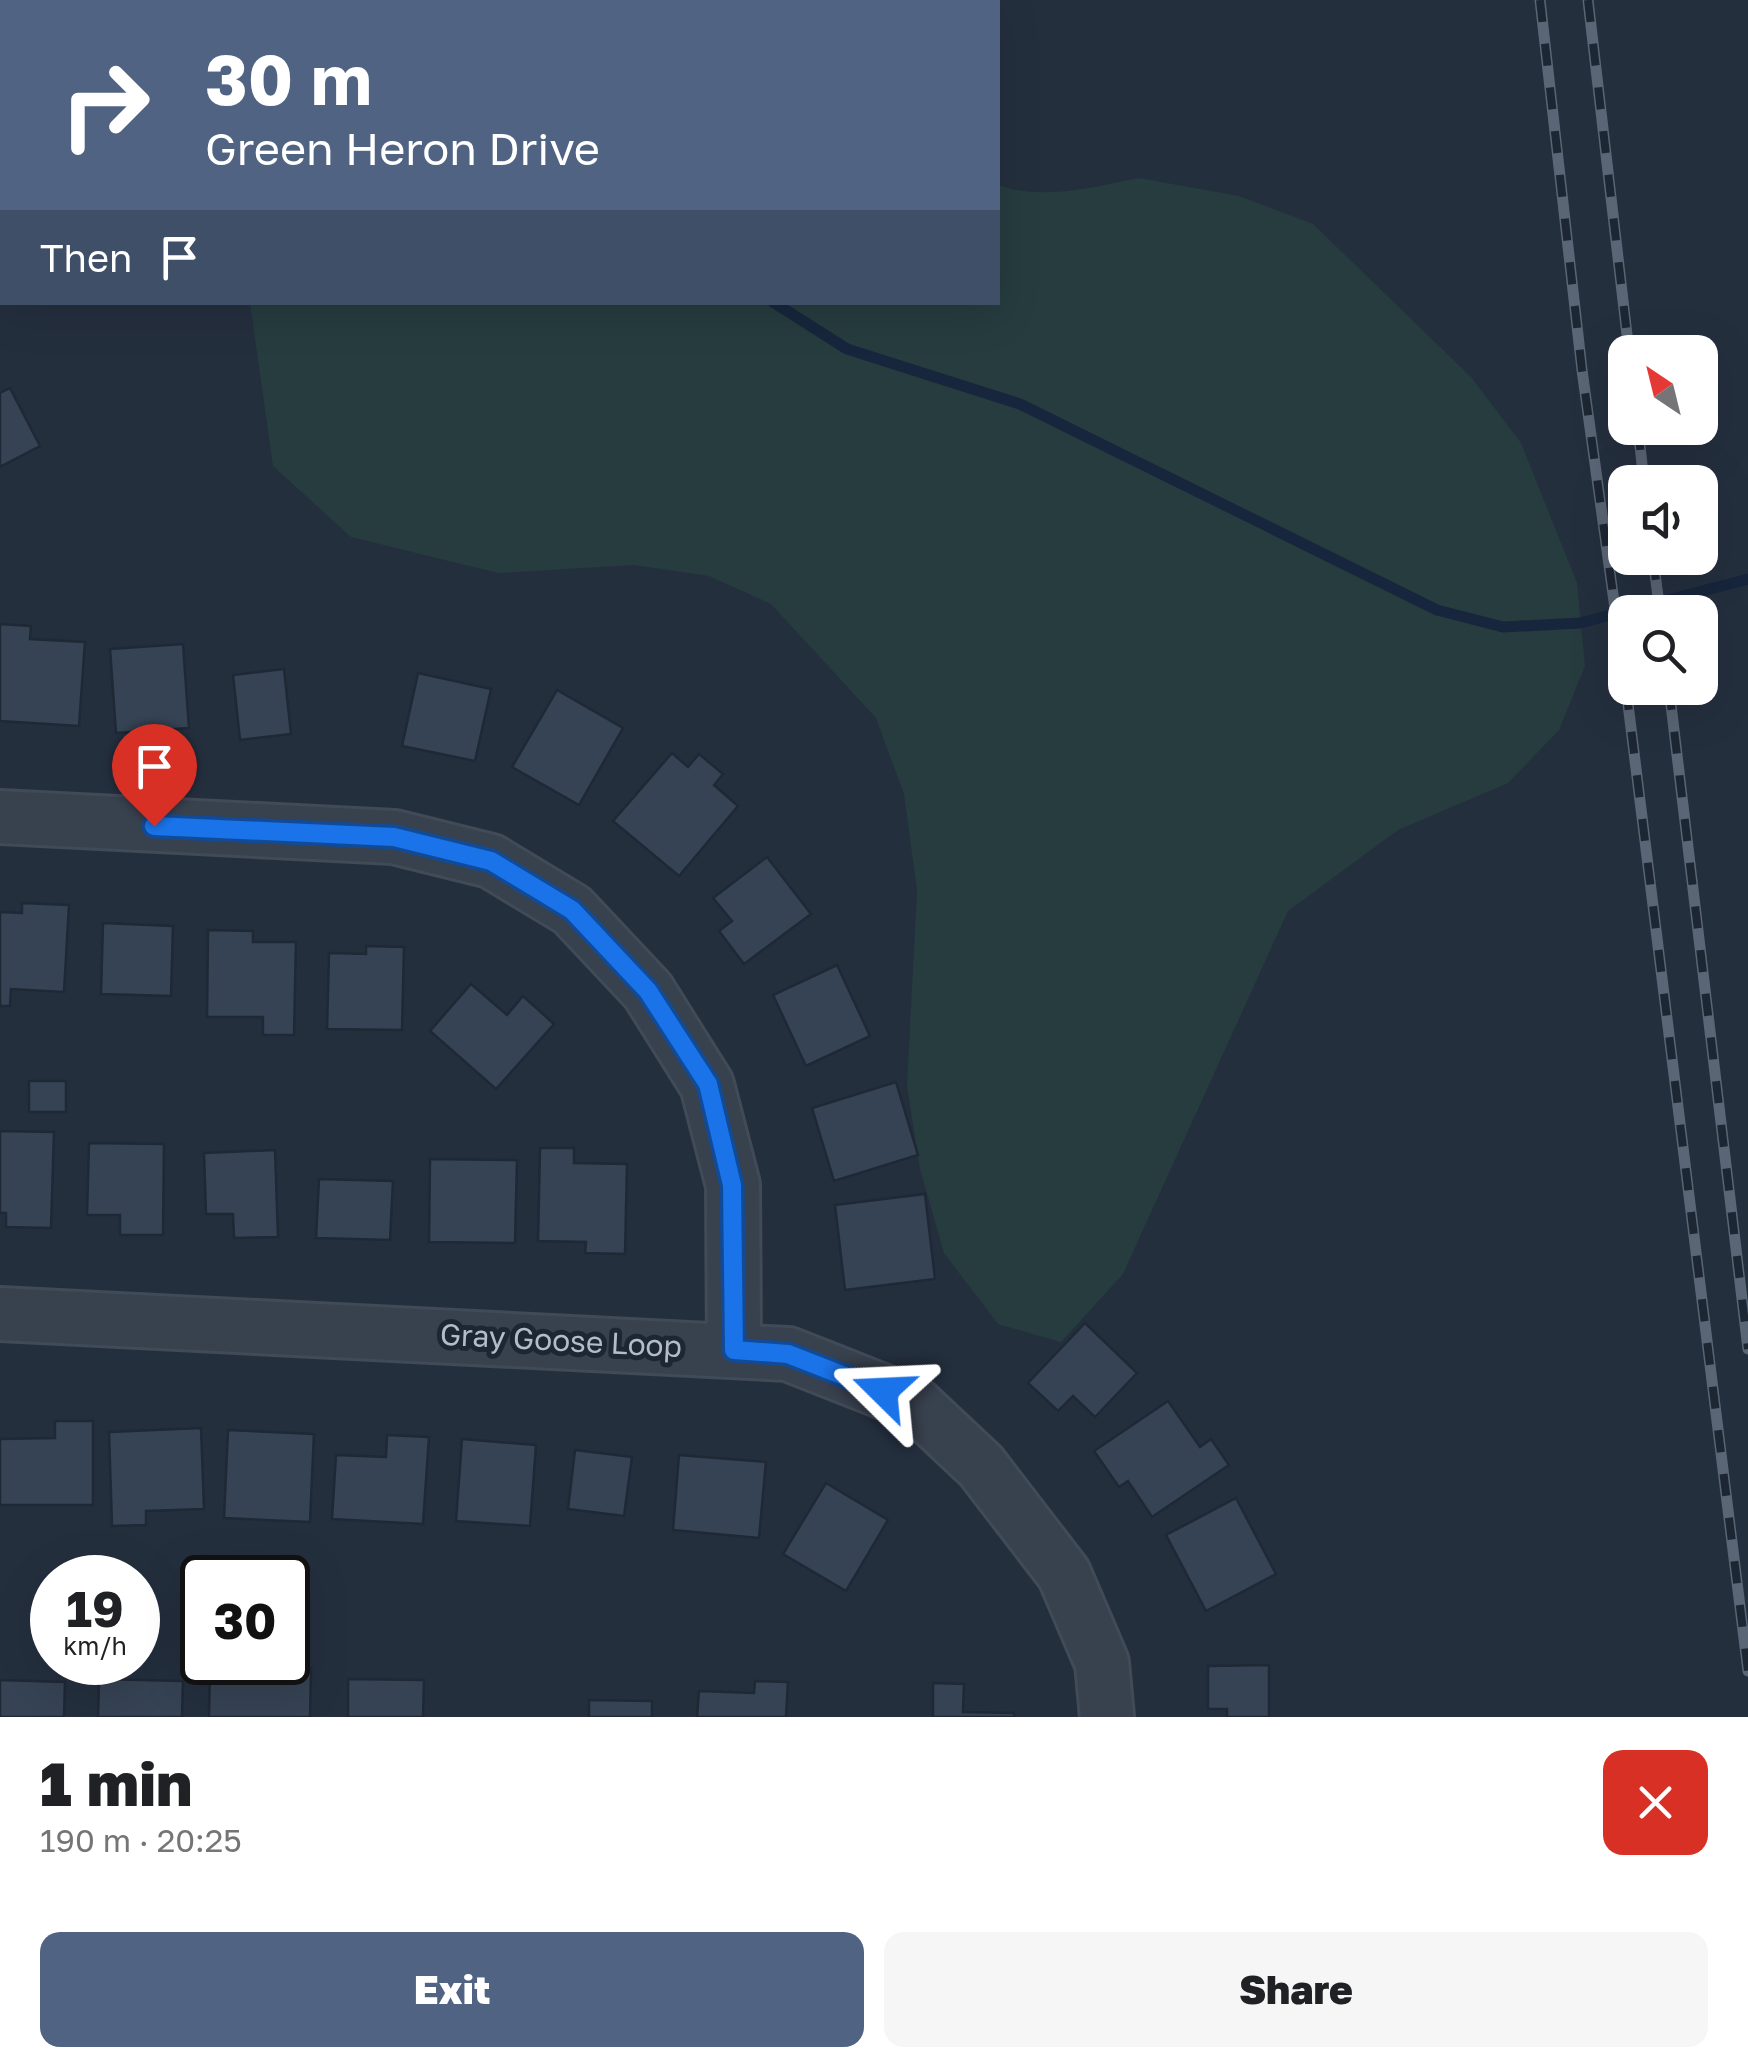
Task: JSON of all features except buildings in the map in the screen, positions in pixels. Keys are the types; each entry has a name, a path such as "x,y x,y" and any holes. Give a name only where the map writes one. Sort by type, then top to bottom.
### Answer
{"street":[{"path":"0,818 394,837 491,861 572,910 648,991 708,1084 732,1185 734,1350"},
{"name":"Gray Goose Loop","path":"0,1314 788,1354 914,1404 980,1466 1064,1574 1102,1662 1107,1717"}],"green space":[{"path":"1139,178 1239,196 1313,224 1471,377 1521,443 1577,583 1585,666 1559,730 1508,783 1398,830 1288,911 1123,1274 1061,1342 998,1324 944,1253 920,1169 907,1086 917,890 904,794 876,718 771,604 709,576 634,565 498,573 351,537 273,466 250,305 1000,305 1000,186 1033,192"}],"waterway":[{"path":"778,305 847,349 1020,404 1437,610 1503,627 1580,623 1748,579"}],"railway":[{"path":"1540,0 1582,370 1613,595"},
{"path":"1588,0 1627,335"},
{"path":"1640,445 1642,465"},
{"path":"1655,575 1658,595"},
{"path":"1628,705 1748,1671"},
{"path":"1671,705 1748,1349"}],"route":[{"path":"154,826 394,837 491,861 572,910 648,991 708,1084 732,1185 734,1350 788,1354 883,1391"}]}
